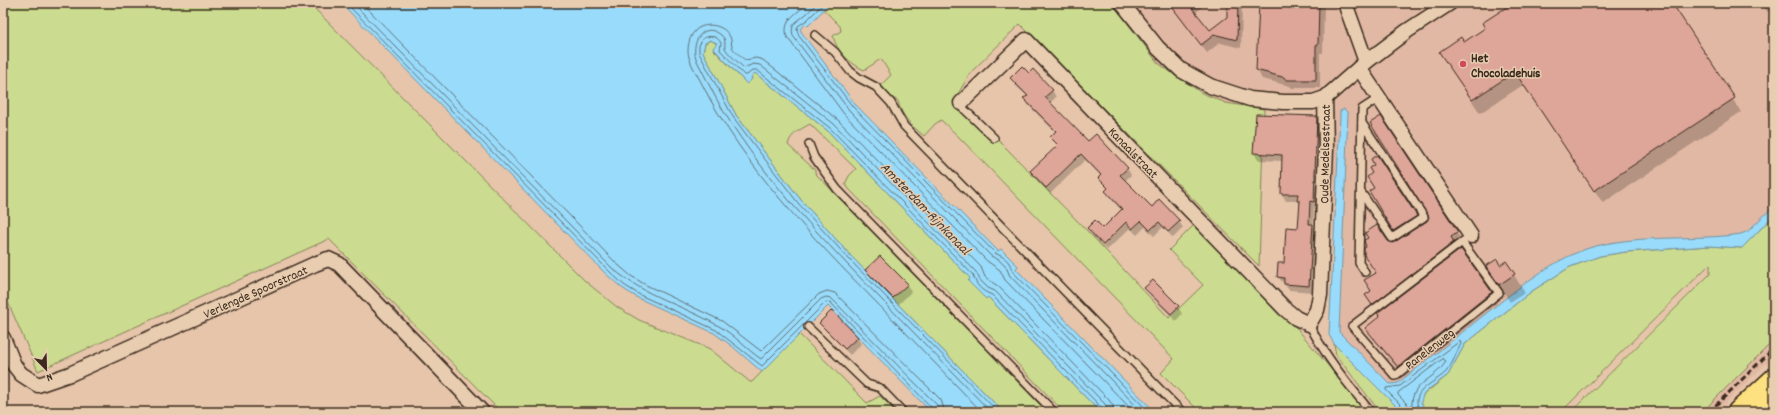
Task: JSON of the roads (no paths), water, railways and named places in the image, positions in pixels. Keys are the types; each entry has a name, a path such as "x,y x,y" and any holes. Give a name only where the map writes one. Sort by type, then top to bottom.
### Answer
{"highway":[{"path":"1739,412 1774,380"},
{"path":"1770,412 1774,409"}],"street":[{"path":"1122,3 1158,48 1181,70 1210,86 1250,99 1283,102 1313,102 1325,98"},
{"path":"1345,3 1362,65"},
{"name":"Oude Medelsestraat","path":"1309,324 1316,310 1320,295 1326,149 1325,98 1362,65 1407,31 1450,3"},
{"name":"Kanaalstraat","path":"961,103 1026,40 1285,309 1296,318 1309,324"},
{"name":"Panelenweg","path":"1362,65 1379,98 1467,239"},
{"name":"Verlengde Spoorstraat","path":"3,338 14,365 21,374 38,385 70,374 328,259 339,264 482,412"}],"lane":[{"path":"815,35 835,52 850,71 859,78 876,87 891,103 904,126 1182,412"},
{"path":"1365,272 1359,263 1362,109 1379,98"},
{"path":"961,103 964,109 994,138"},
{"path":"1361,192 1392,238 1424,217 1362,123"},
{"path":"809,144 814,157 838,189 1054,412"},
{"name":"Panelenweg","path":"1467,239 1499,293 1394,376 1352,326 1467,239"},
{"path":"1309,324 1321,348 1331,363 1371,412"},
{"path":"808,327 867,384 880,388 903,412"}],"water":[{"name":"Amsterdam-Rijnkanaal","path":"341,3 830,3 808,26 806,24 800,29 855,104 998,251 1001,249 1018,266 1016,269 1155,412 1100,412 988,297 986,299 968,281 970,278 828,131 755,73 747,84 713,48 717,43 710,40 705,43 703,52 736,115 801,200 850,255 1003,412 931,412 828,306 762,372 732,346 714,333 638,298 622,288 606,274"},
{"path":"1344,109 1348,113 1339,332 1390,384 1398,383 1537,275 1581,251 1614,242 1632,240 1741,234 1748,231 1774,206 1774,215 1742,248 1709,246 1626,252 1600,256 1570,267 1532,291 1465,344 1448,375 1423,395 1421,402 1426,412 1402,412 1335,345 1329,335 1340,111"}],"railway":[{"path":"1709,412 1774,348"}],"place":[{"name":"Het Chocoladehuis","path":"1463,64"}]}
